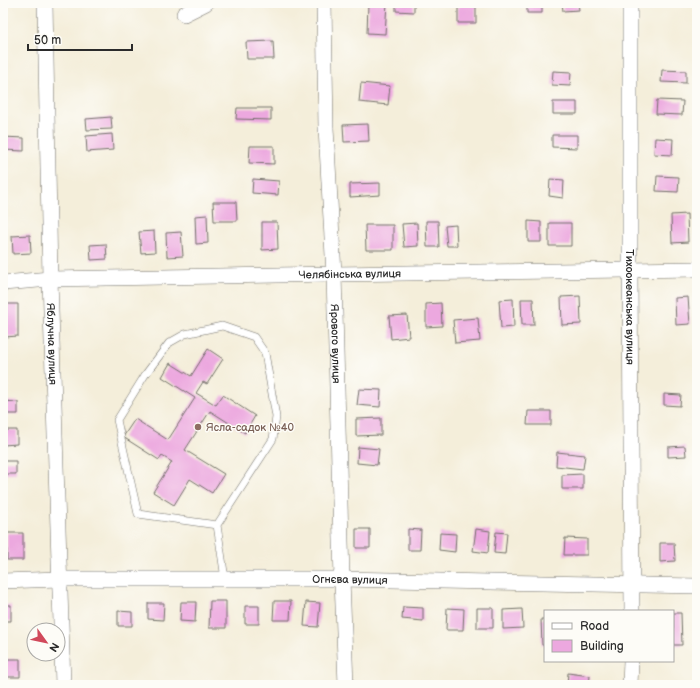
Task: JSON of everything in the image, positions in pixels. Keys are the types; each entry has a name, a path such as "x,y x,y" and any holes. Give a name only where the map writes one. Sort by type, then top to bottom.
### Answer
{"street":[{"name":"Яблучна вулиця","path":"45,3 50,280 63,685"},
{"path":"184,14 206,3"},
{"name":"Ярового вулиця","path":"324,3 326,128 334,274 346,685"},
{"name":"Тихоокеанська вулиця","path":"630,3 632,610"},
{"name":"Челябінська вулиця","path":"3,282 334,274 697,269"},
{"name":"Огнєва вулиця","path":"3,581 59,579 342,579 697,586"},
{"path":"630,685 631,662"}],"lane":[{"path":"217,525 138,514 117,420 145,375 169,343 185,334 222,326 254,337 264,353 276,417 273,439 217,525 225,579"}],"building":[{"path":"368,3 387,3 385,34 367,33"},
{"path":"396,3 414,3 414,12 396,11"},
{"path":"458,3 476,3 476,23 458,23"},
{"path":"527,3 542,3 542,13 527,13"},
{"path":"562,3 578,3 579,10 563,11"},
{"path":"273,41 274,59 247,59 246,42"},
{"path":"662,70 686,71 686,83 661,82"},
{"path":"553,71 571,72 570,86 552,85"},
{"path":"361,83 390,86 388,105 359,102"},
{"path":"657,100 683,101 682,115 656,114"},
{"path":"553,102 577,102 577,114 553,114"},
{"path":"237,108 271,108 271,120 236,119"},
{"path":"111,117 112,129 87,130 86,119"},
{"path":"368,124 369,141 344,142 343,125"},
{"path":"112,134 113,150 87,152 86,136"},
{"path":"552,135 577,135 577,148 552,147"},
{"path":"3,137 24,138 24,151 3,150"},
{"path":"655,138 673,139 672,155 654,154"},
{"path":"250,146 274,146 274,164 249,163"},
{"path":"657,176 679,177 678,192 656,191"},
{"path":"253,179 279,181 278,195 252,193"},
{"path":"550,179 564,180 563,198 549,196"},
{"path":"380,183 380,195 350,197 350,184"},
{"path":"213,202 236,202 237,221 214,221"},
{"path":"687,214 688,242 672,243 671,215"},
{"path":"207,215 208,243 196,244 195,216"},
{"path":"426,221 438,221 439,247 427,247"},
{"path":"528,221 541,222 541,242 528,242"},
{"path":"262,222 277,222 278,249 262,250"},
{"path":"417,223 418,246 404,247 402,224"},
{"path":"549,223 571,223 571,246 549,246"},
{"path":"365,225 393,225 393,250 366,250"},
{"path":"456,225 457,246 447,246 445,226"},
{"path":"154,231 155,252 141,253 139,232"},
{"path":"181,232 183,256 167,257 166,233"},
{"path":"30,235 31,253 13,254 12,236"},
{"path":"106,244 107,259 91,260 90,245"},
{"path":"580,296 581,324 562,325 561,297"},
{"path":"688,297 690,324 676,325 675,298"},
{"path":"513,299 514,327 501,328 499,300"},
{"path":"521,299 533,299 534,325 522,325"},
{"path":"441,303 442,326 426,327 426,304"},
{"path":"4,304 18,304 18,336 5,337"},
{"path":"407,315 409,337 391,339 389,316"},
{"path":"478,318 480,341 455,343 453,320"},
{"path":"208,349 223,359 207,384 203,382 196,393 216,405 223,395 255,416 245,433 210,411 185,450 224,474 212,493 190,479 174,505 153,492 172,462 162,456 159,460 123,437 135,419 168,440 195,398 162,377 170,363 191,376"},
{"path":"359,389 381,390 380,407 357,405"},
{"path":"664,394 681,395 680,406 664,405"},
{"path":"3,401 18,402 18,414 3,414"},
{"path":"528,411 551,411 551,425 527,425"},
{"path":"381,418 381,435 356,436 356,419"},
{"path":"3,430 17,430 17,444 3,445"},
{"path":"685,446 686,456 668,457 668,447"},
{"path":"358,447 379,449 377,465 357,463"},
{"path":"557,452 585,455 583,469 556,466"},
{"path":"3,461 16,461 16,474 3,474"},
{"path":"583,474 583,489 562,489 562,475"},
{"path":"356,529 370,529 370,548 356,548"},
{"path":"408,529 421,530 420,550 408,550"},
{"path":"476,529 490,531 488,553 473,551"},
{"path":"496,532 507,533 505,554 494,553"},
{"path":"7,533 23,533 23,560 7,560"},
{"path":"440,533 456,534 455,552 439,550"},
{"path":"565,538 587,539 587,555 564,555"},
{"path":"660,543 674,543 675,561 660,562"},
{"path":"210,601 226,601 226,628 209,628"},
{"path":"274,601 291,601 290,620 273,620"},
{"path":"181,602 196,602 195,622 180,621"},
{"path":"306,602 320,603 318,627 304,626"},
{"path":"148,603 164,603 163,620 148,619"},
{"path":"3,605 11,605 11,621 3,621"},
{"path":"245,606 259,606 259,624 245,624"},
{"path":"403,607 423,608 423,621 402,619"},
{"path":"447,608 464,609 463,630 446,630"},
{"path":"477,608 493,608 493,628 477,628"},
{"path":"522,609 523,628 503,629 503,610"},
{"path":"118,611 132,612 132,626 118,626"},
{"path":"674,613 681,613 682,645 674,645"},
{"path":"541,619 544,619 544,645 542,645"},
{"path":"3,659 20,659 20,677 3,677"},
{"path":"568,673 590,676 589,685 567,685"}],"place":[{"name":"Ясла-садок №40","path":"198,427"}]}
